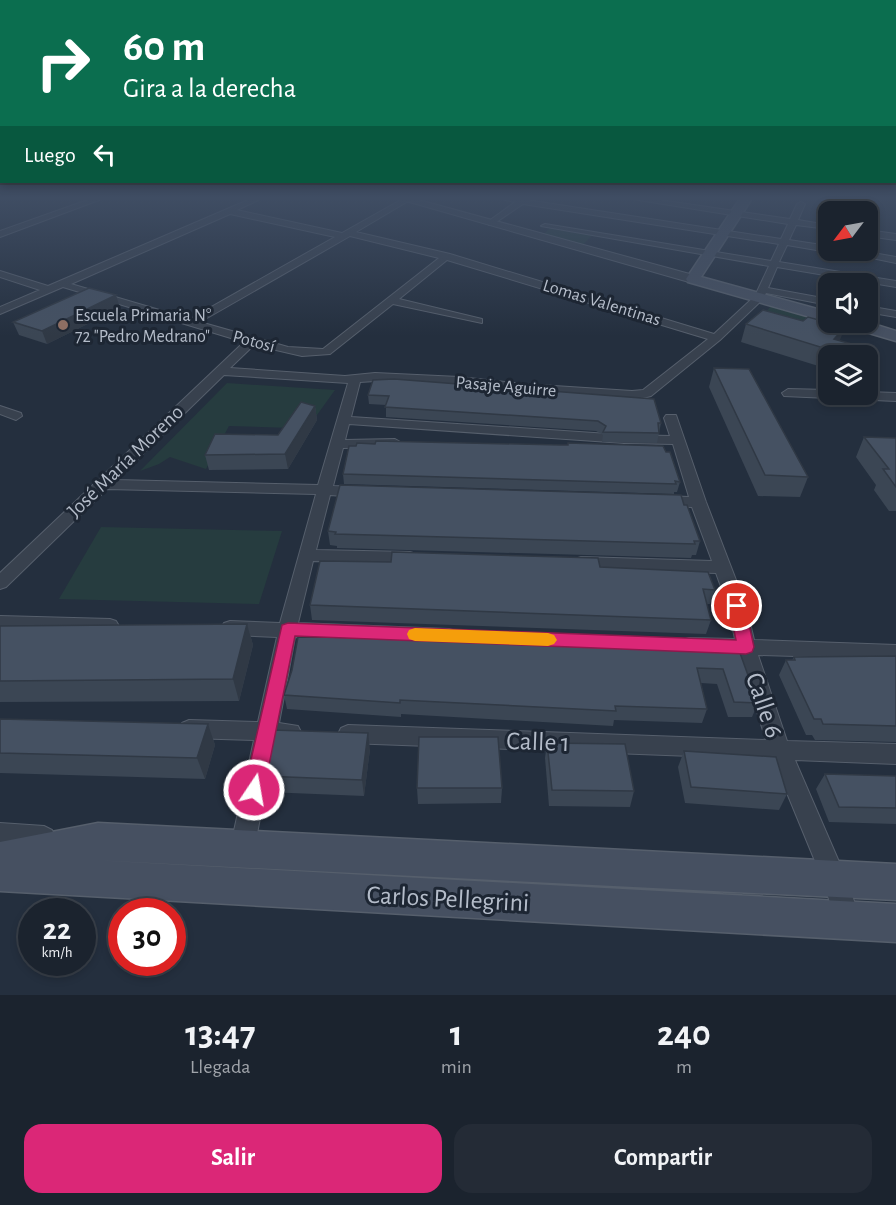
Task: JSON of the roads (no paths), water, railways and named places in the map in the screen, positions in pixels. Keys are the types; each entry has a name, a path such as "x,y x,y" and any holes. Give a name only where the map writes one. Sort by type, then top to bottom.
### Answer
{"main road":[{"path":"718,243 693,279 761,294 818,314"},
{"path":"878,329 894,332"},
{"name":"Carlos Pellegrini","path":"0,860 98,841 896,882"},
{"name":"Carlos Pellegrini","path":"0,873 896,923"}],"street":[{"path":"0,311 155,243"},
{"path":"191,323 330,243"},
{"name":"Lomas Valentinas","path":"389,243 447,256 716,338"},
{"path":"567,243 693,279"},
{"path":"584,248 588,243"},
{"path":"689,243 712,253 896,284"},
{"path":"784,243 761,294 818,301"},
{"path":"794,243 818,247"},
{"path":"391,300 447,256"},
{"path":"878,257 896,260"},
{"path":"0,274 49,290"},
{"name":"Potosí","path":"62,284 252,341 308,354 326,352 391,300"},
{"name":"Pasaje Aguirre","path":"219,371 355,380 375,377 459,381 522,388 632,395 647,393 716,338 761,294"},
{"path":"391,300 478,321"},
{"path":"878,311 896,314"},
{"name":"José María Moreno","path":"0,582 252,341"},
{"path":"242,849 288,629 306,555 355,380"},
{"path":"788,393 818,394"},
{"path":"878,396 896,397"},
{"path":"0,410 16,416"},
{"name":"Calle 6","path":"671,417 678,445 737,606 746,647 780,750 834,878 848,921"},
{"path":"343,420 624,439 678,445"},
{"path":"336,444 414,443"},
{"path":"492,444 678,445"},
{"path":"102,484 373,493"},
{"path":"652,500 698,501"},
{"path":"306,555 425,558"},
{"path":"567,562 722,567"},
{"path":"0,623 132,626"},
{"path":"216,628 464,636"},
{"path":"675,645 896,652"},
{"name":"Calle 1","path":"174,728 896,754"},
{"name":"Carlos Pellegrini","path":"0,835 98,841"}],"place":[{"name":"Escuela Primaria N° 72 \"Pedro Medrano\"","path":"63,325"}]}
